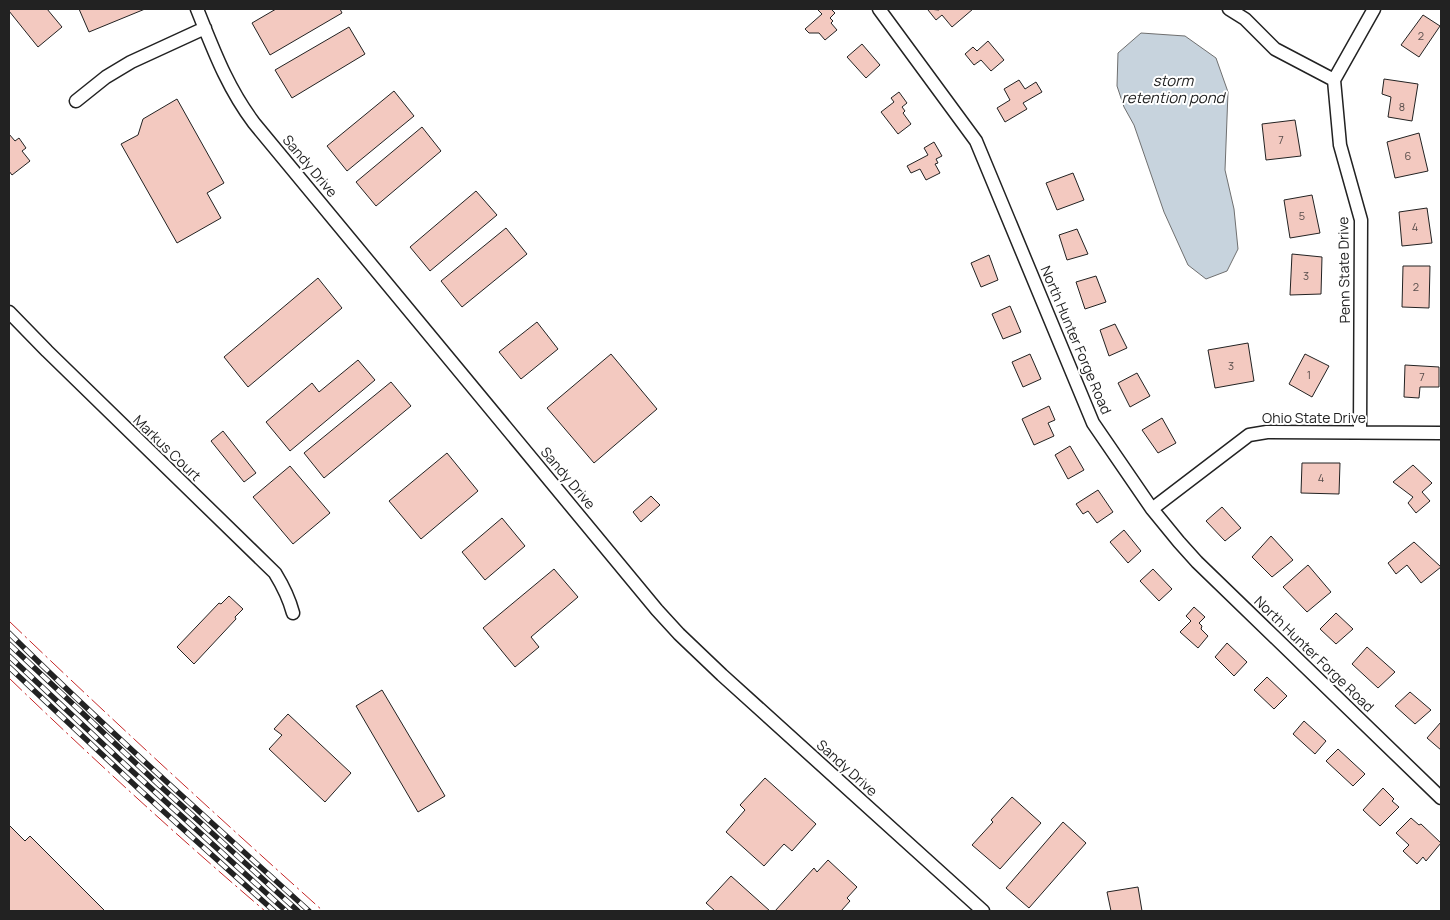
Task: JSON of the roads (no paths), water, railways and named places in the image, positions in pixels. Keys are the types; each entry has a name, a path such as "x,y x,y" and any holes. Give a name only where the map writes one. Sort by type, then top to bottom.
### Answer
{"street":[{"name":"Sandy Drive","path":"197,9 230,88 254,123 657,610 722,675 983,911"},
{"name":"North Hunter Forge Road","path":"879,9 976,141 1093,423 1152,509 1197,562 1441,798"},
{"path":"1228,9 1245,19 1275,49 1334,80 1374,9"},
{"path":"76,101 106,77 131,62 205,28"},
{"name":"Penn State Drive","path":"1334,80 1340,145 1361,220 1360,432"},
{"name":"Markus Court","path":"9,312 275,573 289,598 293,613"},
{"name":"Ohio State Drive","path":"1152,509 1249,435 1267,432 1441,433"}],"water":[{"name":"storm retention pond","path":"1141,33 1185,36 1216,58 1228,92 1225,170 1234,209 1238,249 1227,271 1206,279 1188,265 1164,212 1134,125 1124,107 1117,86 1118,53"}],"railway":[{"path":"9,633 120,739 309,911"},
{"path":"9,644 158,784 298,911"},
{"path":"9,656 286,911"},
{"path":"9,667 141,791 274,911"}]}
